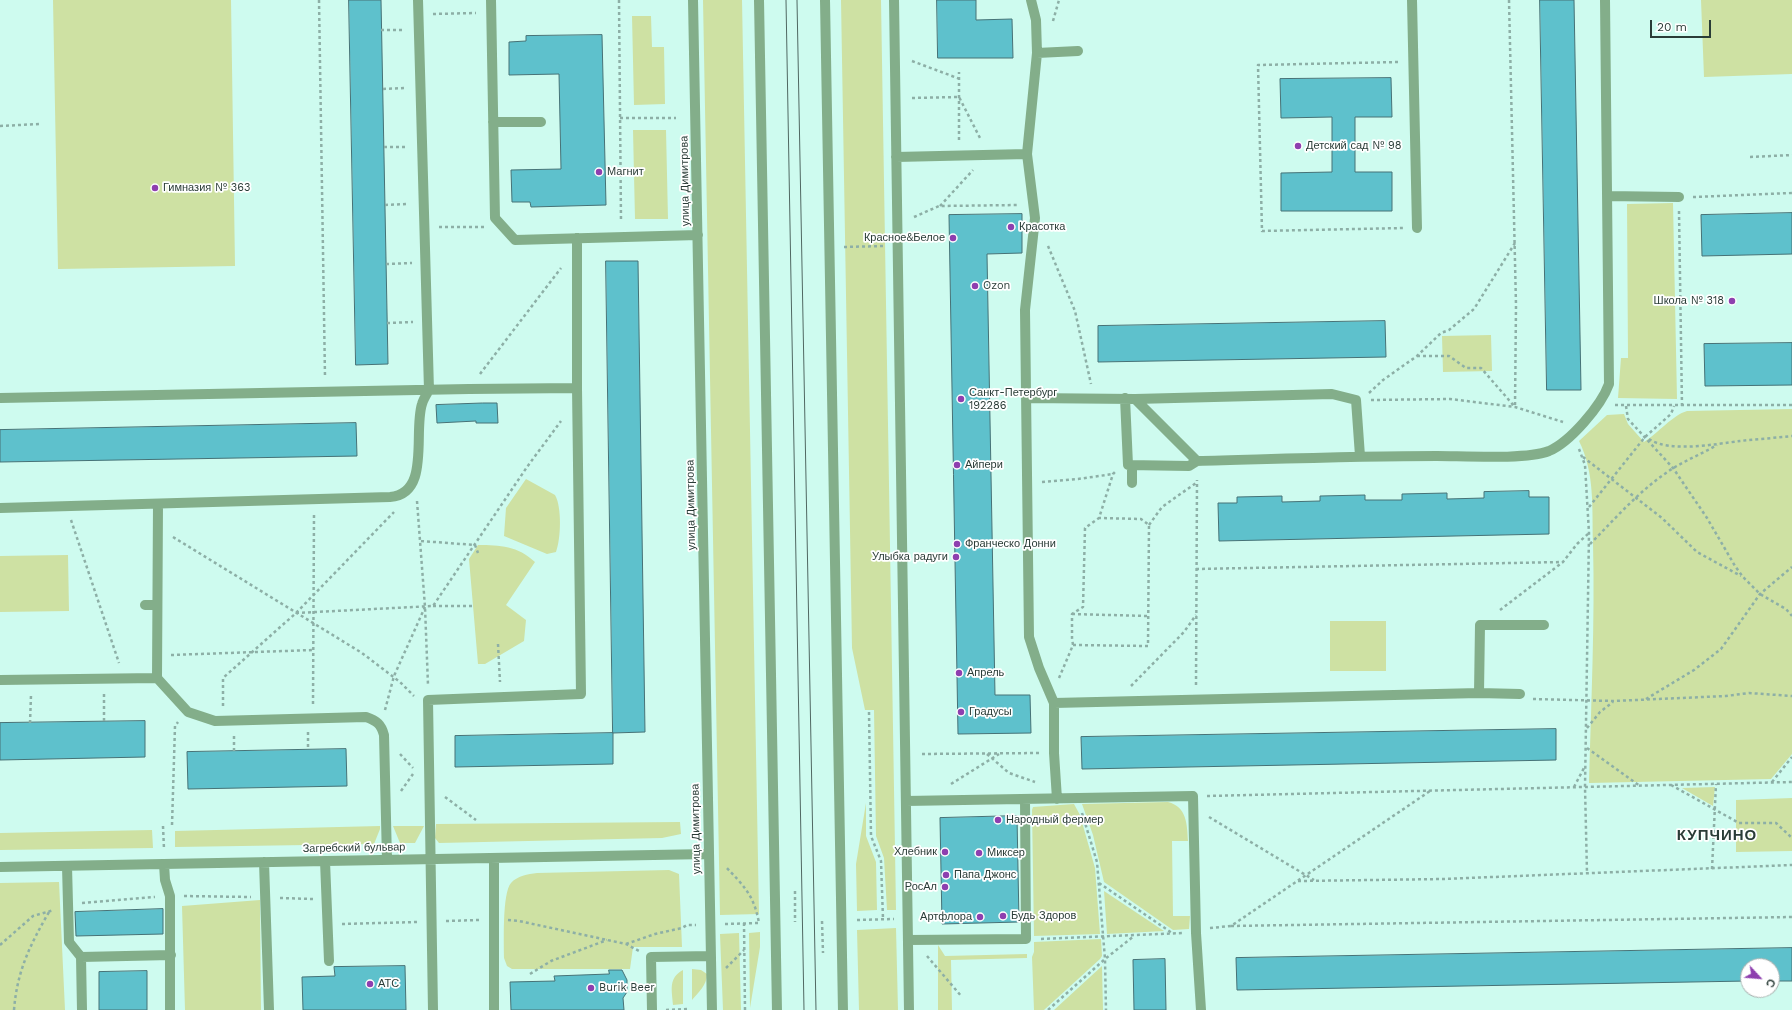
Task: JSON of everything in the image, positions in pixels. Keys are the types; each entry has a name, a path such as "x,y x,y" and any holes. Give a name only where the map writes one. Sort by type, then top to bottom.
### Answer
{"street":[{"path":"0,508 390,497 407,491 416,472 422,405 429,390 418,0"},
{"path":"491,0 495,218 502,227 515,240 578,242 621,237 698,235"},
{"name":"улица Димитрова","path":"693,0 712,1010"},
{"path":"759,0 777,1010"},
{"path":"825,0 843,1010"},
{"path":"894,0 909,1010"},
{"path":"1031,0 1036,20 1036,53 1027,154 1035,218 1025,310 1029,637 1039,668 1054,703 1054,753 1057,799"},
{"path":"1412,0 1417,228"},
{"path":"1130,465 1189,466 1197,461 1360,456 1532,454 1547,451 1559,446 1599,404 1606,392 1609,376 1605,0"},
{"path":"1036,53 1078,51"},
{"path":"493,122 541,122"},
{"path":"896,157 1027,154"},
{"path":"1607,196 1679,197"},
{"path":"433,1010 428,705 500,698 581,694 577,388 578,242"},
{"path":"0,398 577,388"},
{"path":"1027,398 1130,399 1332,394 1356,400 1360,456"},
{"path":"1130,399 1197,461"},
{"path":"1130,399 1130,465 1132,483"},
{"path":"158,504 157,678 188,712 215,721 366,717 381,725 384,735 387,860"},
{"path":"145,605 158,604"},
{"path":"1479,693 1480,625 1544,625"},
{"path":"0,680 157,678"},
{"path":"1054,703 1479,693 1520,694"},
{"path":"906,801 1193,796 1196,933 1201,1010"},
{"path":"908,940 1026,939 1025,799"},
{"name":"Загребский бульвар","path":"0,867 708,854"},
{"path":"494,858 494,1010"},
{"path":"325,861 329,961"},
{"path":"264,862 269,1010"},
{"path":"164,864 165,880 170,896 170,1010"},
{"path":"67,866 69,942 81,957 82,1010"},
{"path":"81,957 170,955"},
{"path":"652,1010 651,957 711,956"}],"path":[{"path":"319,0 326,392"},
{"path":"619,0 621,237"},
{"path":"1051,28 1058,0"},
{"path":"1510,0 1516,305 1515,407"},
{"path":"418,15 491,13"},
{"path":"382,30 419,30"},
{"path":"912,61 960,79"},
{"path":"1414,62 1258,65 1262,231 1417,228"},
{"path":"959,156 960,72"},
{"path":"383,89 420,88"},
{"path":"912,98 959,97"},
{"path":"939,206 966,176 991,155 979,138 959,97"},
{"path":"620,118 676,118"},
{"path":"0,126 39,124"},
{"path":"384,147 422,146"},
{"path":"1750,157 1792,155"},
{"path":"1682,406 1679,197 1792,193"},
{"path":"385,205 424,204"},
{"path":"914,217 939,206 1022,205 1035,218"},
{"path":"424,227 502,227"},
{"path":"469,389 578,242"},
{"path":"1356,400 1369,393 1383,380 1417,356 1441,333 1449,330 1474,308 1515,243"},
{"path":"1047,244 1074,311 1094,398"},
{"path":"830,248 898,245"},
{"path":"386,264 425,263"},
{"path":"387,323 427,322"},
{"path":"1417,356 1449,356 1466,368 1481,368 1515,407"},
{"path":"1356,400 1450,399 1515,407 1579,426"},
{"path":"1599,404 1626,406 1792,405"},
{"path":"1626,406 1628,419 1673,468 1707,518 1743,577 1760,594 1786,609 1792,616"},
{"path":"1588,508 1645,437 1671,414 1674,406"},
{"path":"433,606 527,467 563,419"},
{"path":"1571,434 1582,456 1586,474 1589,533 1586,748 1587,873"},
{"path":"1645,437 1657,444 1664,445 1716,445 1739,441 1792,436"},
{"path":"1589,544 1635,498 1673,468 1716,445"},
{"path":"1582,456 1662,518 1697,552 1743,577"},
{"path":"1196,699 1197,461"},
{"path":"1028,483 1078,479 1113,474 1130,465"},
{"path":"1072,614 1083,607 1085,528 1099,518 1113,474"},
{"path":"1073,645 1148,646 1147,616 1149,525 1162,507 1197,482"},
{"path":"223,721 223,678 313,596 398,508 407,491 418,502 425,607 428,705"},
{"path":"313,718 314,499"},
{"path":"67,506 118,661 126,678"},
{"path":"1099,518 1141,519 1149,525"},
{"path":"1480,625 1563,562 1577,544 1589,533"},
{"path":"158,535 171,535 362,653 394,676 428,705"},
{"path":"421,541 475,545"},
{"path":"475,545 478,553"},
{"path":"1196,569 1563,562"},
{"path":"1645,699 1694,670 1721,649 1760,594 1792,567"},
{"path":"296,613 433,606 472,606"},
{"path":"381,725 394,676 425,607"},
{"path":"1072,614 1147,616"},
{"path":"1054,703 1058,682 1073,645 1072,614"},
{"path":"1126,691 1184,632 1196,614"},
{"path":"498,644 500,698"},
{"path":"157,655 251,654 313,650"},
{"path":"30,723 31,679"},
{"path":"104,679 104,721"},
{"path":"1520,694 1532,699 1587,699 1613,701 1726,696 1749,693 1792,696"},
{"path":"1587,728 1600,712 1613,701"},
{"path":"172,826 175,726 188,712"},
{"path":"870,712 871,836 881,861 883,919"},
{"path":"1586,748 1640,786"},
{"path":"948,786 999,753"},
{"path":"922,754 1054,753"},
{"path":"986,754 1009,773 1039,784 1057,799"},
{"path":"398,795 429,755"},
{"path":"1772,782 1792,757"},
{"path":"1574,787 1586,764"},
{"path":"1193,796 1792,782"},
{"path":"1712,869 1716,784"},
{"path":"1671,785 1739,823 1776,823 1792,838"},
{"path":"1231,926 1431,791"},
{"path":"1076,798 1086,822 1097,862 1105,959 1106,1010"},
{"path":"1193,807 1315,880"},
{"path":"163,826 164,847"},
{"path":"720,862 747,889 756,907 759,922 720,924"},
{"path":"1298,881 1443,879 1792,865"},
{"path":"1099,883 1172,934"},
{"path":"795,891 795,922"},
{"path":"0,945 33,916 68,906 100,901 170,896 265,897 326,900"},
{"path":"14,1010 16,991 24,962 31,943 49,911"},
{"path":"1026,939 1196,933 1206,929 1231,926 1792,917"},
{"path":"857,920 896,919"},
{"path":"822,921 823,953"},
{"path":"744,923 746,1010"},
{"path":"626,944 655,934 682,928 687,925 699,925"},
{"path":"1048,1010 1105,959 1134,936"},
{"path":"530,974 551,961 608,940"},
{"path":"723,970 744,950"},
{"path":"928,956 962,997"},
{"path":"662,1010 688,1009"}],"green space":[{"path":"53,0 231,0 235,266 58,269"},
{"path":"703,0 742,0 759,914 720,915"},
{"path":"841,0 881,0 896,910 887,910 884,858 876,836 874,710 865,710 852,648"},
{"path":"1701,0 1792,0 1792,74 1704,77"},
{"path":"632,16 651,16 652,47 664,47 665,104 634,105"},
{"path":"633,130 666,130 668,219 635,219"},
{"path":"1673,203 1677,399 1618,398 1621,358 1628,358 1627,204"},
{"path":"1491,335 1492,371 1443,372 1442,336"},
{"path":"1792,409 1792,754 1771,779 1589,783 1593,633 1592,491 1588,466 1579,441 1607,415 1624,414 1628,424 1644,442 1676,416 1687,411"},
{"path":"526,479 555,495 560,515 559,539 556,552 547,554 504,536 506,508"},
{"path":"478,545 494,545 515,550 529,557 535,562 506,605 526,620 524,641 485,664 478,664 469,559"},
{"path":"68,555 69,611 0,612 0,556"},
{"path":"1330,621 1386,621 1386,671 1330,671"},
{"path":"1715,787 1713,806 1682,788"},
{"path":"1792,798 1792,851 1736,852 1736,800"},
{"path":"1168,802 1174,804 1182,812 1185,817 1187,828 1188,841 1172,841 1173,916 1190,916 1189,929 1173,930 1104,882 1093,835 1082,804"},
{"path":"866,803 866,836 876,862 877,910 857,911 856,864"},
{"path":"1074,804 1080,815 1095,868 1100,934 1034,936 1032,810 1033,807"},
{"path":"680,822 681,834 662,838 439,843 435,838 436,824"},
{"path":"380,826 374,844 175,847 175,831"},
{"path":"393,826 424,826 415,843 400,843"},
{"path":"152,830 153,848 0,850 0,833"},
{"path":"669,870 679,874 682,947 633,947 630,969 512,969 507,966 504,958 506,897 511,883 519,877 537,873"},
{"path":"59,882 65,1010 0,1010 0,883"},
{"path":"1104,891 1164,931 1107,934"},
{"path":"260,900 261,1010 185,1010 182,906"},
{"path":"896,928 898,1010 859,1010 857,930"},
{"path":"760,932 760,947 750,1008 749,933"},
{"path":"739,933 741,1010 723,1010 720,934"},
{"path":"1101,939 1102,956 1100,959 1044,1010 1034,1010 1032,957 1034,952 1034,942"},
{"path":"938,945 945,956 1027,954 1027,958 951,960 952,1010 938,1010"},
{"path":"1102,966 1103,1010 1054,1010"},
{"path":"692,969 701,970 707,974 707,978 704,985 692,1000"},
{"path":"683,970 683,1004 673,1005 673,981 678,973"}],"building":[{"path":"349,0 381,0 388,364 356,365"},
{"path":"937,0 976,0 976,20 1012,19 1013,58 938,58"},
{"path":"1540,0 1574,0 1581,390 1547,390"},
{"path":"602,35 606,205 531,207 530,202 512,202 511,170 561,169 559,74 509,75 509,42 526,41 526,36"},
{"path":"1391,78 1392,117 1355,117 1355,172 1392,172 1392,211 1281,211 1281,173 1332,172 1332,117 1281,118 1280,79"},
{"path":"1792,213 1792,254 1702,256 1701,215"},
{"path":"1022,214 1022,253 987,254 995,695 1030,695 1031,733 958,734 949,215"},
{"path":"606,261 638,261 645,732 613,733"},
{"path":"1385,321 1386,357 1098,362 1098,326"},
{"path":"1792,343 1792,385 1705,386 1704,344"},
{"path":"497,403 498,423 476,423 476,421 437,423 436,405"},
{"path":"356,423 357,456 0,462 0,430"},
{"path":"1529,491 1529,497 1549,497 1549,534 1219,541 1218,503 1237,503 1237,497 1282,496 1282,502 1320,501 1320,496 1365,495 1365,500 1402,500 1402,494 1447,493 1447,499 1484,498 1484,492"},
{"path":"145,721 145,757 0,760 0,723"},
{"path":"1556,729 1556,760 1082,769 1081,737"},
{"path":"613,733 613,764 455,767 455,736"},
{"path":"346,749 347,786 188,789 187,752"},
{"name":"Миксер","path":"1017,816 1019,922 942,924 940,818"},
{"path":"163,909 163,934 76,936 75,912"},
{"path":"1792,948 1792,981 1780,981 1780,958 1740,958 1740,981 1237,990 1236,958"},
{"path":"1165,959 1166,1010 1134,1010 1133,960"},
{"name":"АТС","path":"405,966 406,1010 303,1010 302,977 335,976 334,967"},
{"name":"Burik Beer","path":"609,970 622,970 627,980 627,992 623,998 624,1010 511,1010 510,982 555,981 554,976 609,974"},
{"path":"147,971 147,1010 99,1010 99,972"}],"tram line":[{"path":"786,0 804,1010"},
{"path":"797,0 816,1010"}],"place":[{"name":"Детский сад № 98","path":"1298,146"},
{"name":"Магнит","path":"599,172"},
{"name":"Гимназия № 363","path":"155,188"},
{"name":"Красотка","path":"1011,227"},
{"name":"Красное&Белое","path":"953,238"},
{"name":"Ozon","path":"975,286"},
{"name":"Школа № 318","path":"1732,301"},
{"name":"Санкт-Петербург 192286","path":"961,399"},
{"name":"Айпери","path":"957,465"},
{"name":"Франческо Донни","path":"957,544"},
{"name":"Улыбка радуги","path":"956,557"},
{"name":"Апрель","path":"959,673"},
{"name":"Градусы","path":"961,712"},
{"name":"Народный фермер","path":"998,820"},
{"name":"Хлебник","path":"945,852"},
{"name":"Миксер","path":"979,853"},
{"name":"Папа Джонс","path":"946,875"},
{"name":"РосАл","path":"945,887"},
{"name":"Будь Здоров","path":"1003,916"},
{"name":"Артфлора","path":"980,917"},
{"name":"АТС","path":"370,984"},
{"name":"Burik Beer","path":"591,988"}],"district":[{"name":"КУПЧИНО","path":"1717,836"}]}
